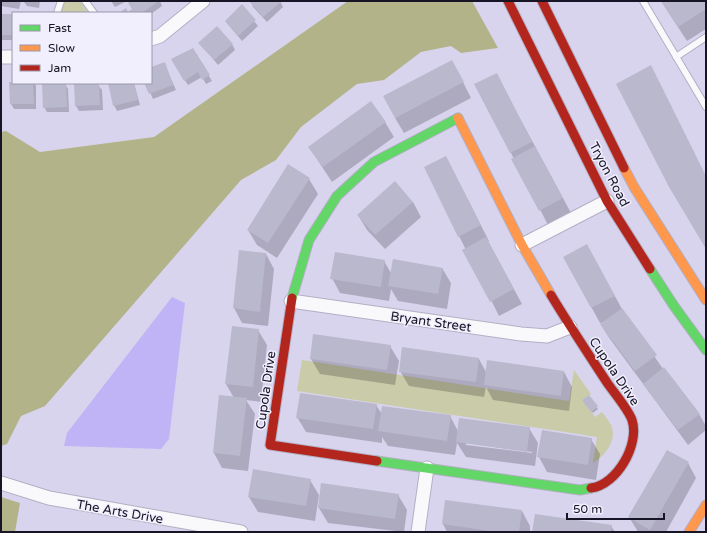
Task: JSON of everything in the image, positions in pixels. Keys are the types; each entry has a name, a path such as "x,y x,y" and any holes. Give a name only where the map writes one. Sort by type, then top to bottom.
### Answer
{"street":[{"name":"Tryon Road","path":"508,1 607,201 674,306 706,350"},
{"name":"Tryon Road","path":"542,1 634,187 706,300"},
{"path":"152,39 160,36 195,4"},
{"path":"1,57 12,57"},
{"name":"Cupola Drive","path":"458,118 522,245 570,327 632,420 633,442 617,474 600,488 580,490 270,445 291,301 309,240 337,196 374,162 458,118"},
{"path":"522,245 607,201"},
{"name":"Bryant Street","path":"291,301 521,334 547,336 570,327"},
{"path":"418,532 427,468"},
{"name":"The Arts Drive","path":"1,483 48,498 241,532"},
{"path":"690,532 706,505"}],"lane":[{"path":"57,12 61,1"},
{"path":"85,1 93,12"},
{"path":"643,1 706,107"},
{"path":"676,57 706,37"}],"green space":[{"path":"63,1 80,1 87,12 59,12"},
{"path":"348,1 472,1 498,48 461,53 451,46 421,52 384,80 357,84 301,127 276,160 241,180 45,406 21,416 7,444 1,446 1,132 6,131 40,152 154,137"},
{"path":"302,360 569,401 574,370 591,394 583,399 595,417 602,412 611,425 613,431 612,442 606,452 593,463 597,437 297,391"},
{"path":"1,497 20,503 15,532 1,532"}],"shaded area":[{"path":"172,297 185,303 169,439 161,449 64,446 67,433"}],"building":[{"path":"131,1 159,1 143,12 128,12 132,9 128,3"},
{"path":"249,1 282,1 263,17"},
{"path":"661,1 706,1 706,9 678,27"},
{"path":"242,4 256,20 238,36 225,21"},
{"path":"126,8 128,12 120,12"},
{"path":"1,14 12,14 12,35 1,35"},
{"path":"217,26 233,44 214,60 198,43"},
{"path":"193,48 210,75 202,80 198,72 184,81 171,59"},
{"path":"452,60 464,82 395,118 383,96"},
{"path":"165,62 173,85 149,94 144,84 152,84 152,67"},
{"path":"651,65 706,176 706,249 669,187 616,84"},
{"path":"497,73 532,142 510,153 474,84"},
{"path":"9,82 12,82 12,84 33,84 34,104 10,104"},
{"path":"42,84 66,84 67,107 43,108"},
{"path":"74,84 99,84 100,105 75,106"},
{"path":"108,84 134,84 138,100 113,106"},
{"path":"371,101 386,122 323,167 308,147"},
{"path":"535,146 563,198 539,211 511,159"},
{"path":"446,156 481,225 458,237 424,167"},
{"path":"288,164 310,178 268,243 247,230"},
{"path":"395,181 413,202 375,235 357,215"},
{"path":"486,237 514,289 490,302 462,250"},
{"path":"587,244 615,296 591,308 563,257"},
{"path":"239,250 266,253 260,312 233,308"},
{"path":"335,252 385,260 381,287 330,279"},
{"path":"393,259 443,268 438,294 388,286"},
{"path":"622,308 657,355 635,371 600,324"},
{"path":"232,326 259,329 253,387 225,384"},
{"path":"313,334 391,345 387,370 310,359"},
{"path":"402,347 479,358 476,382 399,372"},
{"path":"487,360 564,371 561,396 484,385"},
{"path":"664,367 700,414 678,430 643,384"},
{"path":"300,393 377,404 373,429 296,418"},
{"path":"219,395 247,398 240,456 213,453"},
{"path":"589,395 598,406 591,412 582,400"},
{"path":"382,406 451,415 447,441 378,431"},
{"path":"459,418 530,427 527,452 456,442"},
{"path":"542,430 592,438 588,465 537,457"},
{"path":"667,450 689,462 650,530 628,517"},
{"path":"253,469 311,479 306,506 248,497"},
{"path":"321,483 399,494 395,519 318,508"},
{"path":"445,500 522,510 519,532 496,532 442,524"},
{"path":"535,514 612,525 611,532 532,532"}],"traffic: fast":[{"path":"292,298 309,240 337,196 374,162 458,118"},
{"path":"650,269 674,306 706,350"},
{"path":"377,461 580,490 591,488"}],"traffic: slow":[{"path":"458,118 522,245 551,295"},
{"path":"624,168 634,187 706,300"},
{"path":"689,532 706,505"}],"traffic: jam":[{"path":"508,1 607,201 650,269"},
{"path":"542,1 624,168"},
{"path":"551,295 632,420 634,430 633,440 624,462 610,479 601,485 591,488"},
{"path":"292,298 270,445 377,461"}]}
